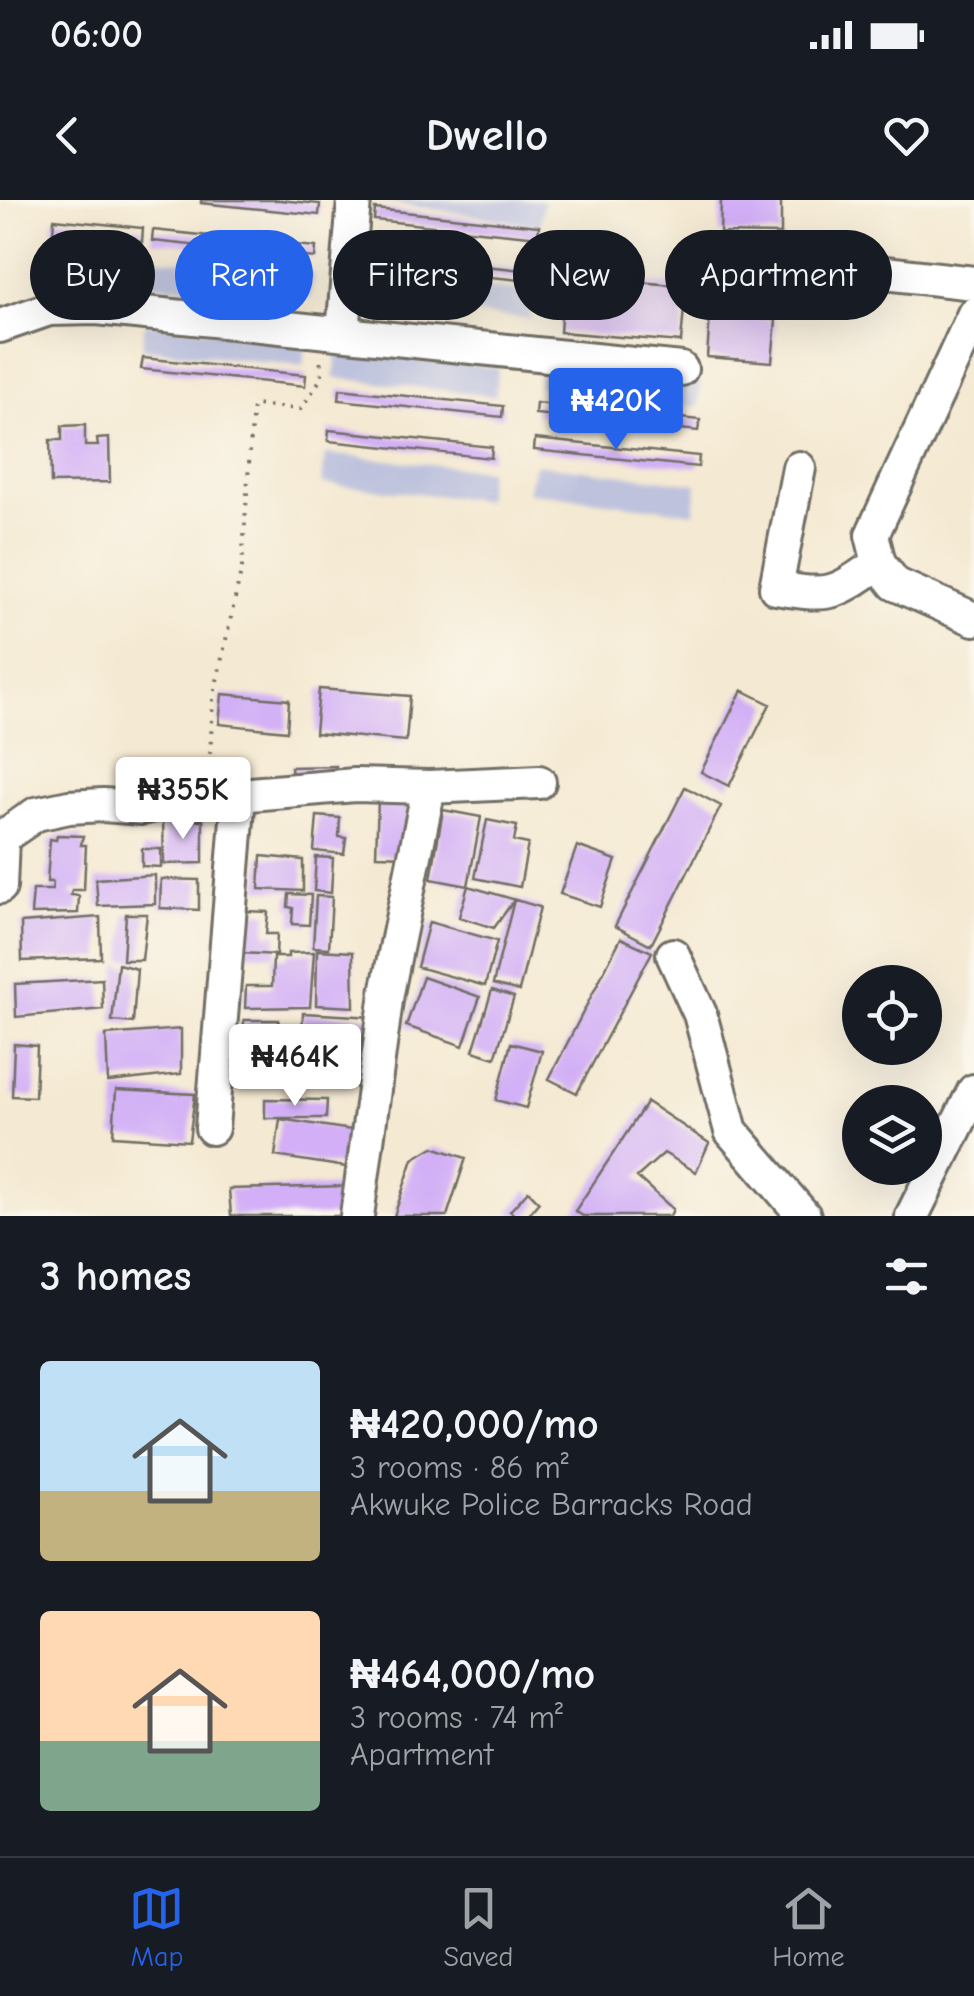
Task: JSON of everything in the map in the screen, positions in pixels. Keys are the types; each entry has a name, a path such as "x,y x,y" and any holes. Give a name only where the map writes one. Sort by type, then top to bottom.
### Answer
{"street":[{"path":"329,332 354,200"},
{"path":"892,274 974,283"},
{"path":"0,326 49,309 97,308 681,369"},
{"path":"974,314 872,535 879,563 894,584 974,619"},
{"path":"799,468 776,588 837,592 879,563"},
{"path":"0,888 1,838 36,814 69,807 142,808 188,799 355,784 429,787 539,782"},
{"path":"357,1216 387,993 429,787"},
{"path":"212,1128 239,795"},
{"path":"673,955 700,1014 731,1131 804,1216"},
{"path":"912,1216 974,1091"}],"path":[{"path":"188,799 210,757 213,699 242,567 253,405 302,408 322,378 329,332"}],"shaded area":[{"path":"371,200 544,200 540,225"},
{"path":"155,259 175,260 175,287 155,285"},
{"path":"493,288 513,290 513,317 493,316"},
{"path":"145,323 306,342 303,366 142,348"},
{"path":"337,350 498,368 495,396 334,378"},
{"path":"541,363 701,383 698,407 538,387"},
{"path":"325,454 488,470 485,500 322,484"},
{"path":"535,464 697,484 694,513 527,492"}],"building":[{"path":"201,200 280,200 320,204 319,215"},
{"path":"721,200 781,200 781,230 720,230"},
{"path":"375,209 539,226 539,230 513,230 513,234 374,220"},
{"path":"54,219 143,228 143,230 53,230"},
{"path":"155,230 175,232 175,243 155,241"},
{"path":"493,267 513,269 513,279 493,277"},
{"path":"645,283 665,284 665,320 683,320 681,342 560,332 561,320 645,320"},
{"path":"710,320 776,320 772,362 707,357"},
{"path":"143,358 306,375 305,386 141,369"},
{"path":"340,389 503,406 502,417 339,400"},
{"path":"536,403 700,420 698,431 535,414"},
{"path":"85,425 85,446 98,446 97,439 109,438 110,482 51,483 50,440 62,440 62,426"},
{"path":"329,430 492,447 491,458 328,441"},
{"path":"535,439 699,456 698,467 534,450"},
{"path":"319,689 410,696 406,741 315,733"},
{"path":"742,690 770,704 729,786 701,772"},
{"path":"222,694 289,700 287,731 219,724"},
{"path":"336,766 336,776 292,777 291,767"},
{"path":"685,787 721,806 651,945 615,926"},
{"path":"378,799 409,801 407,856 376,855"},
{"path":"443,810 481,817 468,886 431,879"},
{"path":"317,816 340,818 339,837 346,838 344,854 314,851"},
{"path":"163,820 203,820 203,863 164,864"},
{"path":"487,820 517,826 514,841 528,844 520,887 475,878"},
{"path":"57,835 83,836 81,845 86,845 84,890 72,890 71,895 79,896 78,913 31,914 33,890 52,890 53,882 47,882 50,839 56,840"},
{"path":"577,846 616,860 600,907 560,894"},
{"path":"142,849 161,849 161,867 142,866"},
{"path":"261,856 303,860 303,891 259,889"},
{"path":"316,857 333,858 331,893 314,891"},
{"path":"155,875 155,904 98,906 96,879"},
{"path":"161,879 199,880 199,910 160,908"},
{"path":"468,886 540,907 519,991 493,984 514,900 494,928 459,917"},
{"path":"289,894 311,895 309,925 292,924"},
{"path":"316,896 332,897 329,948 313,947"},
{"path":"245,911 268,912 266,934 277,934 276,955 242,953"},
{"path":"126,914 147,914 142,960 123,960"},
{"path":"100,917 101,958 22,961 21,923"},
{"path":"429,922 497,941 485,986 417,967"},
{"path":"621,938 652,952 577,1093 549,1079"},
{"path":"317,950 353,952 354,1007 316,1005"},
{"path":"314,952 310,1007 245,1008 246,986 272,986 273,957"},
{"path":"118,964 137,969 133,1023 112,1021"},
{"path":"423,977 480,997 463,1046 406,1026"},
{"path":"102,979 103,1009 16,1017 15,984"},
{"path":"492,990 514,997 495,1058 473,1051"},
{"path":"303,1013 374,1017 372,1056 301,1052"},
{"path":"244,1020 279,1020 278,1060 243,1058"},
{"path":"181,1029 181,1074 108,1082 106,1035"},
{"path":"511,1043 542,1051 526,1108 496,1100"},
{"path":"14,1044 37,1046 35,1097 12,1096"},
{"path":"116,1090 195,1094 189,1141 113,1136"},
{"path":"265,1099 327,1100 326,1118 265,1118"},
{"path":"647,1102 709,1143 696,1172 664,1153 637,1177 673,1209 670,1216 583,1216 575,1211"},
{"path":"280,1119 358,1131 353,1168 275,1156"},
{"path":"433,1147 466,1158 447,1216 394,1216 413,1159"},
{"path":"345,1186 341,1216 231,1216 229,1189"},
{"path":"528,1191 539,1202 527,1216 515,1216 510,1211"}]}
